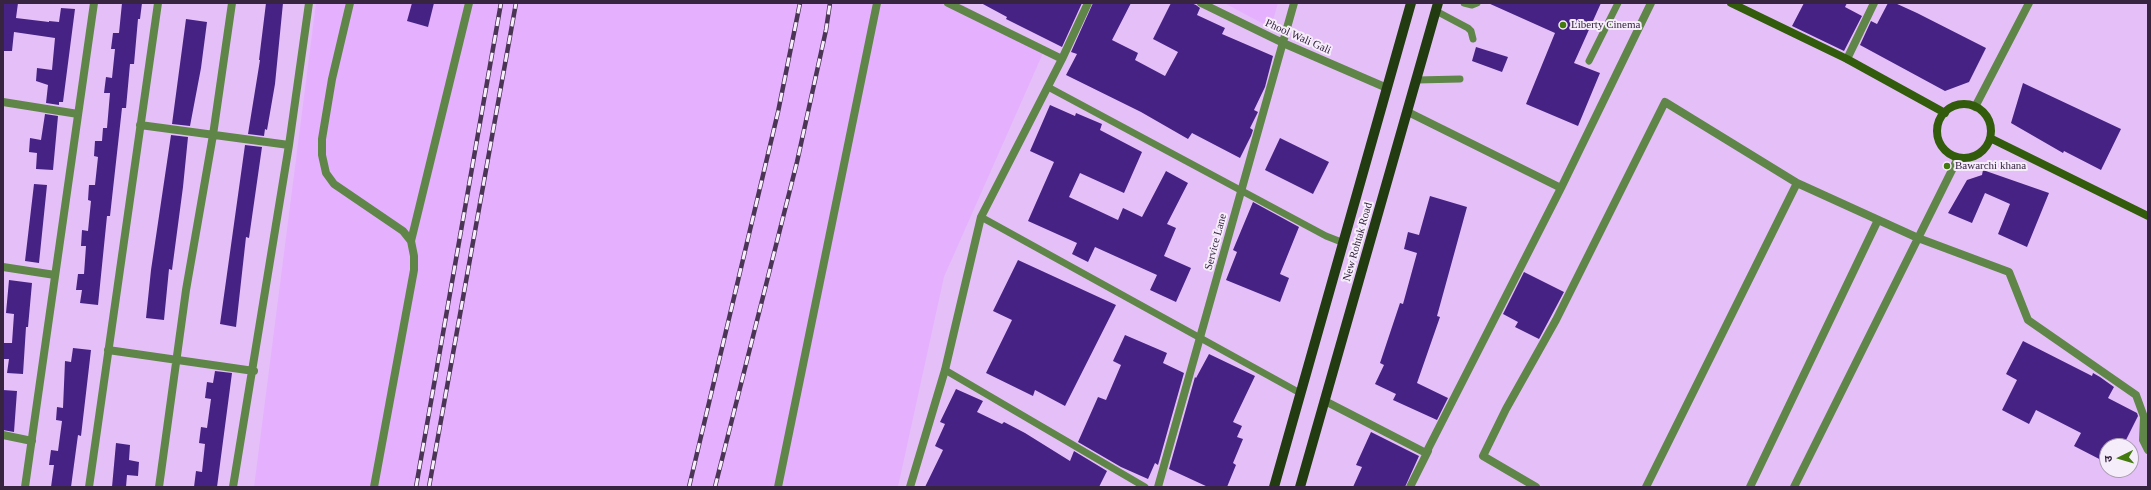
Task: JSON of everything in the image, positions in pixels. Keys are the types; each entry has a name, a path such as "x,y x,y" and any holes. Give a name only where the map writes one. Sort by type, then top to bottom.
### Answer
{"main road":[{"name":"New Rohtak Road","path":"1274,487 1411,3"},
{"name":"New Rohtak Road","path":"1300,487 1437,7"}],"street":[{"path":"25,487 94,3"},
{"path":"89,487 158,3"},
{"path":"159,487 186,290 213,135 232,3"},
{"path":"233,487 254,370 289,145 309,3"},
{"path":"350,3 332,79 322,139 322,155 326,173 334,184 403,231 411,241"},
{"path":"374,487 414,270 411,241 468,3"},
{"path":"778,487 877,3"},
{"path":"948,3 1062,58"},
{"path":"910,487 945,370 981,217 1048,87 1088,3"},
{"name":"Phool Wali Gali","path":"1201,3 1283,43 1387,88"},
{"name":"Service Lane","path":"1158,487 1201,339 1294,3"},
{"path":"1410,487 1561,188 1651,3"},
{"path":"1731,3 1847,59 1945,113"},
{"path":"1847,59 1874,3"},
{"path":"1975,106 2030,3"},
{"path":"3,102 78,114"},
{"path":"1536,487 1483,456 1506,409 1556,320 1665,102 1796,183 1918,238 2009,272 2028,320 2136,395 2144,417 2143,440 2148,450"},
{"path":"1959,105 1975,106 1986,116 1990,123 1990,138 1982,152 1970,158 1958,158 1950,154 1943,147 1939,139 1938,130 1945,113 1959,105"},
{"path":"1408,112 1561,188"},
{"path":"140,125 289,145"},
{"path":"1990,138 2148,216"},
{"path":"1794,487 1958,158"},
{"path":"1646,487 1796,183"},
{"path":"1750,487 1878,220"},
{"path":"3,267 56,275"},
{"path":"108,350 177,358 254,370"},
{"path":"1325,401 1426,453 1428,451"},
{"path":"3,436 32,441"}],"lane":[{"path":"1464,3 1472,5 1477,3"},
{"path":"1589,61 1618,3"},
{"path":"1437,7 1468,28 1471,31 1473,39"},
{"path":"1417,80 1460,79"},
{"path":"1048,87 1242,189 1326,236 1344,243"},
{"path":"981,217 1300,393"},
{"path":"945,370 1145,487"}],"shaded area":[{"path":"316,3 960,3 1044,51 944,277 898,487 254,487"},
{"path":"1224,3 1278,3 1271,28"}],"building":[{"path":"3,3 18,3 16,18 49,22 59,22 61,8 75,9 63,102 59,102 59,105 46,103 48,85 36,81 37,68 52,70 55,38 14,32 12,51 3,51"},
{"path":"122,3 142,3 140,19 138,19 134,64 130,64 126,108 122,108 110,216 107,216 98,305 80,303 82,290 76,290 78,274 84,274 86,246 81,246 82,230 88,231 91,201 88,200 89,185 95,185 98,157 94,156 95,141 102,141 103,128 107,128 110,93 104,93 106,77 112,78 115,49 111,49 113,33 119,33"},
{"path":"266,3 283,3 275,84 267,130 265,129 264,136 248,134 260,60"},
{"path":"412,3 434,3 428,27 407,21"},
{"path":"981,3 1082,3 1062,47 1006,19 1007,17"},
{"path":"1093,3 1131,3 1112,40 1138,53 1135,60 1165,76 1178,52 1153,39 1171,3 1191,3 1196,5 1200,8 1197,15 1225,28 1222,34 1273,56 1265,87 1254,110 1258,112 1250,128 1253,130 1240,158 1192,133 1188,139 1141,112 1066,75 1077,54 1071,52"},
{"path":"1488,3 1601,3 1574,63 1600,73 1578,126 1526,104 1555,33"},
{"path":"1804,3 1847,3 1845,7 1862,16 1844,51 1792,26"},
{"path":"1888,3 1895,3 1917,13 1986,48 1969,82 1945,91 1860,45 1871,21 1877,24"},
{"path":"186,19 207,22 201,68 190,126 172,124"},
{"path":"1476,47 1508,57 1502,72 1472,61"},
{"path":"2023,83 2121,129 2101,170 2064,151 2063,153 2011,123"},
{"path":"1050,105 1075,116 1076,113 1102,124 1100,130 1142,152 1124,193 1080,173 1069,197 1118,220 1123,208 1142,217 1166,171 1188,183 1167,224 1176,228 1164,256 1191,268 1176,302 1150,290 1157,275 1095,247 1088,262 1072,254 1077,243 1028,221 1054,162 1030,151"},
{"path":"45,114 58,116 53,170 36,169 37,153 29,152 30,138 41,140"},
{"path":"171,135 188,137 172,270 169,269 164,320 146,318 151,270"},
{"path":"1280,138 1329,162 1313,194 1265,170"},
{"path":"245,145 262,147 249,238 246,237 236,327 220,324"},
{"path":"1983,170 2049,193 2027,247 1998,234 2010,204 1985,193 1972,223 1948,213 1967,180 1982,175"},
{"path":"34,184 47,185 39,263 25,261"},
{"path":"1430,196 1467,207 1437,316 1440,317 1417,383 1448,398 1437,420 1393,400 1396,394 1375,384 1384,365 1380,363 1400,303 1403,304 1417,253 1404,249 1408,232 1419,235"},
{"path":"1253,202 1299,227 1280,274 1289,278 1280,302 1226,280 1237,252 1233,250"},
{"path":"1018,260 1116,305 1065,406 1035,390 1033,396 986,373 1012,320 993,311"},
{"path":"1524,272 1564,292 1539,339 1515,327 1518,322 1503,314"},
{"path":"9,280 32,283 28,327 26,327 23,374 7,373 9,359 3,359 3,343 12,343 14,314 6,313"},
{"path":"1125,335 1167,353 1163,363 1184,373 1158,465 1155,463 1148,479 1121,467 1078,442 1098,397 1106,400 1121,365 1113,361"},
{"path":"2023,341 2092,376 2093,373 2100,377 2114,387 2108,398 2137,413 2138,416 2127,438 2099,438 2099,459 2074,446 2081,433 2036,410 2029,424 2002,410 2017,380 2006,374"},
{"path":"73,348 91,350 81,436 78,435 71,487 51,487 54,465 49,465 51,450 58,451 62,421 56,420 57,407 63,408 65,361 71,362"},
{"path":"1209,354 1255,376 1233,422 1242,426 1237,437 1243,439 1233,463 1236,465 1227,487 1208,487 1169,469 1195,377 1196,378"},
{"path":"215,371 232,373 217,487 194,487 196,471 202,472 205,444 199,443 201,427 207,428 211,399 205,398 207,382 213,383"},
{"path":"956,389 983,401 977,412 1002,424 1004,422 1025,433 1070,461 1074,451 1107,471 1099,487 925,487 943,450 935,446 945,424 940,422"},
{"path":"3,390 17,391 14,432 3,430"},
{"path":"1371,432 1419,456 1405,487 1353,487 1362,467 1356,465"},
{"path":"116,443 130,445 129,460 139,462 138,476 127,475 126,487 112,487"}],"railway":[{"path":"416,487 501,3"},
{"path":"429,487 516,3"},
{"path":"689,487 778,112 800,3"},
{"path":"715,487 797,162 826,30 830,3"}],"place":[{"name":"Liberty Cinema","path":"1563,25"},
{"name":"Bawarchi khana","path":"1947,166"}]}
